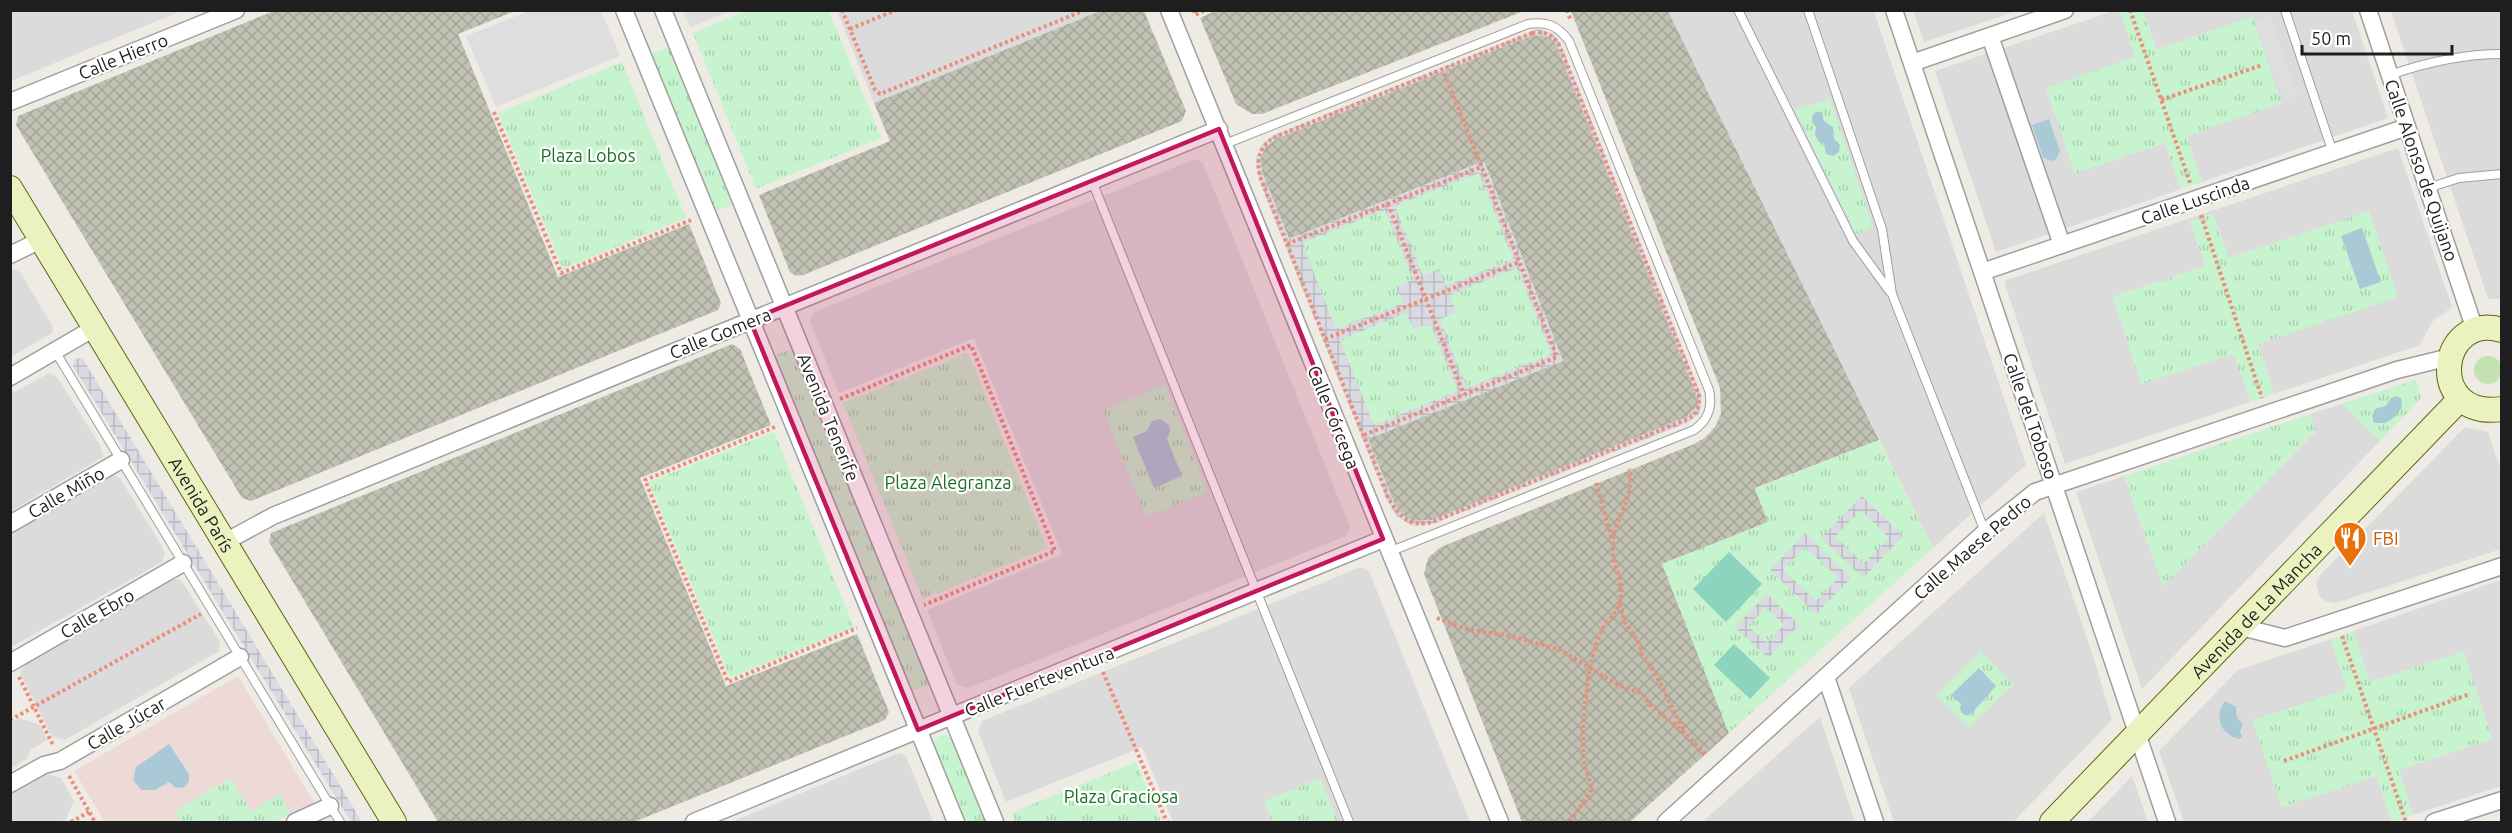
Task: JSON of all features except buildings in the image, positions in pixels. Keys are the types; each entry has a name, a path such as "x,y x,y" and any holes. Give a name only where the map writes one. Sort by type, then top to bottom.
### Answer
{"main road":[{"name":"Avenida París","path":"10,188 43,239 394,822"},
{"path":"2502,330 2485,328 2475,330 2459,341 2450,357 2448,372 2451,386 2460,399 2480,410 2502,409"},
{"name":"Avenida de La Mancha","path":"2052,822 2460,399"}],"street":[{"name":"Calle Hierro","path":"10,102 236,10"},
{"name":"Avenida Tenerife","path":"624,10 956,822"},
{"name":"Avenida Tenerife","path":"663,10 995,822"},
{"name":"Calle Córcega","path":"1168,10 1222,137 1386,546 1500,822"},
{"name":"Calle del Toboso","path":"1894,10 2168,822"},
{"path":"1912,63 2066,10"},
{"name":"Calle Alonso de Quijano","path":"2368,10 2475,330"},
{"path":"1990,36 2062,245"},
{"name":"Calle Luscinda","path":"1982,272 2407,127"},
{"name":"Calle Gomera","path":"225,542 273,516 784,306 1092,181 1222,137"},
{"path":"10,255 43,239"},
{"path":"10,377 96,327"},
{"name":"Calle Maese Pedro","path":"1666,822 2026,497 2054,484 2386,374 2450,357"},
{"name":"Calle Miño","path":"10,524 121,460"},
{"name":"Calle Fuerteventura","path":"694,822 1257,591 1386,546"},
{"name":"Calle Ebro","path":"10,663 183,563"},
{"path":"2241,627 2285,638 2502,566"},
{"name":"Calle Júcar","path":"10,784 44,765 60,760 240,657"},
{"path":"1826,677 1875,822"},
{"path":"2434,822 2502,800"},
{"path":"295,822 330,806"}],"lane":[{"path":"1738,10 1853,241 1892,294"},
{"path":"1808,10 1882,229 1892,294 1985,532"},
{"path":"2285,10 2332,153"},
{"path":"1222,137 1528,24 1546,23 1555,26 1569,41 1692,346 1711,400 1707,417 1694,430 1386,546"},
{"path":"2390,75 2423,63 2456,57 2502,54"},
{"path":"2428,188 2460,178 2502,174"},
{"path":"1092,181 1349,822"},
{"path":"55,351 340,822"}],"path":[{"path":"842,10 875,90 883,93 1085,10"},
{"path":"849,29 896,10"},
{"path":"1194,10 1195,15 1205,10"},
{"path":"1567,10 1571,22"},
{"path":"2130,10 2195,199"},
{"path":"1532,33 1545,33 1556,39 1699,395 1699,407 1688,419 1423,524 1405,520 1398,514 1388,497 1287,244 1259,173 1258,159 1264,146 1275,137 1532,33"},
{"path":"2161,100 2262,65"},
{"path":"1364,435 1557,357 1443,69"},
{"path":"494,112 561,273 691,220"},
{"path":"1287,244 1481,167"},
{"path":"1388,204 1464,395"},
{"path":"2202,217 2262,398"},
{"path":"1325,339 1519,262"},
{"path":"840,399 971,345 1055,551 923,605"},
{"path":"775,427 645,480 649,490 728,682 857,628"},
{"path":"1628,468 1631,482 1613,540 1612,553 1622,590 1620,603 1625,624 1638,641 1642,654 1655,673 1685,733"},
{"path":"1596,481 1613,540"},
{"path":"1570,822 1592,789 1585,768 1583,727 1592,667 1601,631 1620,603"},
{"path":"10,720 211,609"},
{"path":"1437,618 1466,629 1515,637 1560,650 1592,667 1620,686 1642,693 1650,705 1685,733 1707,756"},
{"path":"2336,621 2406,822"},
{"path":"1097,658 1167,822"},
{"path":"2284,761 2470,694"},
{"path":"71,822 89,812"}],"highlighted area":[{"path":"1219,129 1383,539 918,730 750,320"}],"shaded area":[{"path":"11,10 181,10 181,11 11,81"},
{"path":"276,10 515,11 458,34 558,277 689,224 721,303 718,310 251,501 242,498 16,125 18,116"},
{"path":"1217,10 1524,11 1262,114 1252,114 1236,104 1200,18"},
{"path":"1913,10 2017,10 2017,11 1924,42"},
{"path":"529,11 601,11 620,56 496,107 466,36"},
{"path":"683,11 731,11 690,27"},
{"path":"837,11 1100,11 874,103"},
{"path":"1100,11 1144,11 1186,111 1182,121 803,275 796,276 790,272 759,195 890,141 874,103"},
{"path":"1571,11 1668,11 1879,440 1755,488 1768,522 1662,564 1729,733 1630,822 1522,822 1424,574 1428,558 1441,547 1694,444 1706,437 1715,427 1721,414 1720,388"},
{"path":"1668,11 1874,11 2026,465 1933,548"},
{"path":"2114,11 2120,11 2136,57 2075,173 2165,143 2181,189 1996,252 1935,71"},
{"path":"2143,11 2352,11 2388,118 2202,182 2187,136 2253,17 2157,50"},
{"path":"2391,11 2501,11 2501,299 2488,299"},
{"path":"2270,15 2298,95 2284,100 2256,20"},
{"path":"1538,29 1552,33 1561,44 1701,395 1699,414 1689,422 1433,524 1413,526 1396,516 1386,498 1259,180 1256,158 1262,144 1274,135","holes":["1533,35 1550,37 1557,46 1697,396 1697,406 1687,417 1432,520 1414,521 1406,518 1395,505 1368,439 1563,361 1484,161 1289,239 1262,172 1260,159 1266,147 1276,139","1479,173 1513,259 1446,286 1439,269 1423,276 1395,206","1385,210 1413,280 1396,287 1403,303 1336,329 1302,243","1517,268 1551,354 1467,388 1440,319 1456,312 1450,295","1406,313 1414,329 1430,323 1458,391 1374,425 1340,340"]},
{"path":"1533,35 1550,37 1557,46 1697,396 1697,406 1687,417 1432,520 1414,521 1406,518 1395,505 1368,439 1563,361 1484,162 1289,239 1262,172 1260,159 1266,147 1276,139"},
{"path":"2398,148 2452,307 2432,322 2420,345 2274,394 2258,344 2327,226 2228,258 2190,221 2205,266 2113,297 2234,353 2250,402 2065,464 2004,281"},
{"path":"1195,159 1203,163 1350,527 1346,536 968,688 957,685 927,610 1062,554 974,338 839,393 810,321 814,312"},
{"path":"10,270 20,272 53,327 52,333 11,357"},
{"path":"732,344 740,349 771,425 640,478 726,686 857,634 889,712 885,720 634,822 438,822 269,542 271,533"},
{"path":"75,359 83,359 362,822 351,822 73,366"},
{"path":"49,373 57,377 100,445 103,457 11,511 11,394"},
{"path":"2416,380 2421,398 2142,689 2076,492 2124,476 2163,586 2316,431 2310,414"},
{"path":"2465,427 2488,432 2501,471 2501,549 2336,603 2325,601 2320,597 2316,584 2321,574"},
{"path":"111,474 120,478 163,548 165,555 162,562 11,647 10,533"},
{"path":"1862,496 1903,536 1863,578 1821,538","holes":["1861,510 1889,538 1864,564 1835,537"]},
{"path":"2044,513 2095,662 2112,720 2013,822 1894,822 1849,688"},
{"path":"1805,533 1851,578 1816,614 1770,570","holes":["1805,547 1838,578 1816,601 1783,570"]},
{"path":"1361,567 1369,571 1470,822 1173,822 1142,747 1006,802 978,731 982,721"},
{"path":"173,579 179,579 183,583 220,642 219,651 65,740 52,737 20,673 28,660"},
{"path":"2501,580 2501,786 2413,815 2399,770 2492,739 2464,652 2370,682 2353,631"},
{"path":"1767,594 1799,625 1768,658 1735,627","holes":["1766,607 1784,625 1767,643 1748,626"]},
{"path":"2331,639 2347,689 2253,721 2282,807 2377,776 2392,822 2184,822 2159,751 2238,670"},
{"path":"238,676 315,804 273,822 105,822 74,771"},
{"path":"1820,717 1855,822 1702,822"},
{"path":"19,718 40,725 47,740 31,750 26,759 11,768 11,723"},
{"path":"899,753 906,756 933,822 731,822"},
{"path":"44,773 61,778 74,801 66,819 61,822 11,822 10,792"},
{"path":"2132,776 2148,822 2088,822"}],"green space":[{"path":"748,10 829,11 881,138 756,189 693,33"},
{"path":"2120,11 2143,11 2157,50 2253,16 2282,103 2187,136 2202,182 2181,189 2165,143 2075,174 2046,88 2135,57"},
{"path":"670,47 734,204 713,212 649,55"},
{"name":"Plaza Lobos","path":"622,62 686,218 563,269 498,113"},
{"path":"1830,98 1873,227 1856,234 1795,110"},
{"path":"1484,161 1563,361 1368,439 1289,239"},
{"path":"2369,211 2398,297 2258,344 2274,394 2250,402 2234,354 2141,384 2113,297 2205,266 2190,221 2213,213 2229,258"},
{"path":"794,348 932,683 908,693 771,357"},
{"name":"Plaza Alegranza","path":"968,353 1047,548 923,599 843,403"},
{"path":"2488,356 2498,360 2502,370 2498,380 2488,384 2478,380 2474,370 2478,360"},
{"path":"2416,380 2421,398 2380,441 2342,404"},
{"path":"1165,384 1208,492 1149,516 1145,514 1103,410"},
{"path":"2310,414 2316,430 2163,587 2124,476"},
{"path":"774,432 854,627 730,678 649,482"},
{"path":"1879,440 1933,548 1729,733 1662,564 1768,522 1755,489"},
{"path":"1729,552 1762,584 1726,622 1693,589"},
{"path":"2353,631 2370,682 2464,652 2492,739 2399,770 2413,815 2392,822 2377,776 2282,807 2252,720 2347,689 2331,639"},
{"path":"1734,644 1770,678 1750,699 1714,665"},
{"path":"1981,651 2014,684 1969,728 1936,695"},
{"path":"945,735 954,740 988,822 962,822 932,744 939,736"},
{"name":"Plaza Graciosa","path":"1136,762 1161,822 1015,822 1011,813"},
{"path":"230,778 251,811 279,794 291,814 273,822 181,822 175,811"},
{"path":"1321,778 1338,822 1273,822 1264,801"}],"water":[{"path":"1816,112 1821,112 1824,121 1833,127 1834,139 1840,145 1839,152 1833,156 1826,154 1824,144 1819,142 1815,135 1816,127 1812,122 1812,116"},
{"path":"2049,119 2060,151 2056,159 2051,161 2043,157 2032,125"},
{"path":"2362,228 2381,282 2360,289 2341,236"},
{"path":"2396,396 2401,398 2402,402 2398,413 2385,423 2374,423 2372,416 2375,409 2386,406 2391,398"},
{"path":"1160,419 1169,425 1170,431 1167,439 1182,476 1154,488 1133,437 1147,431 1152,421"},
{"path":"1979,668 1996,686 1970,715 1964,715 1960,710 1961,704 1951,695"},
{"path":"2225,701 2236,707 2237,718 2243,724 2240,731 2242,737 2239,739 2228,734 2221,725 2219,719 2221,707"},
{"path":"169,744 189,774 189,782 183,788 175,787 169,782 155,790 141,790 133,780 136,767"}],"place":[{"name":"FBI","path":"2350,567"}]}
